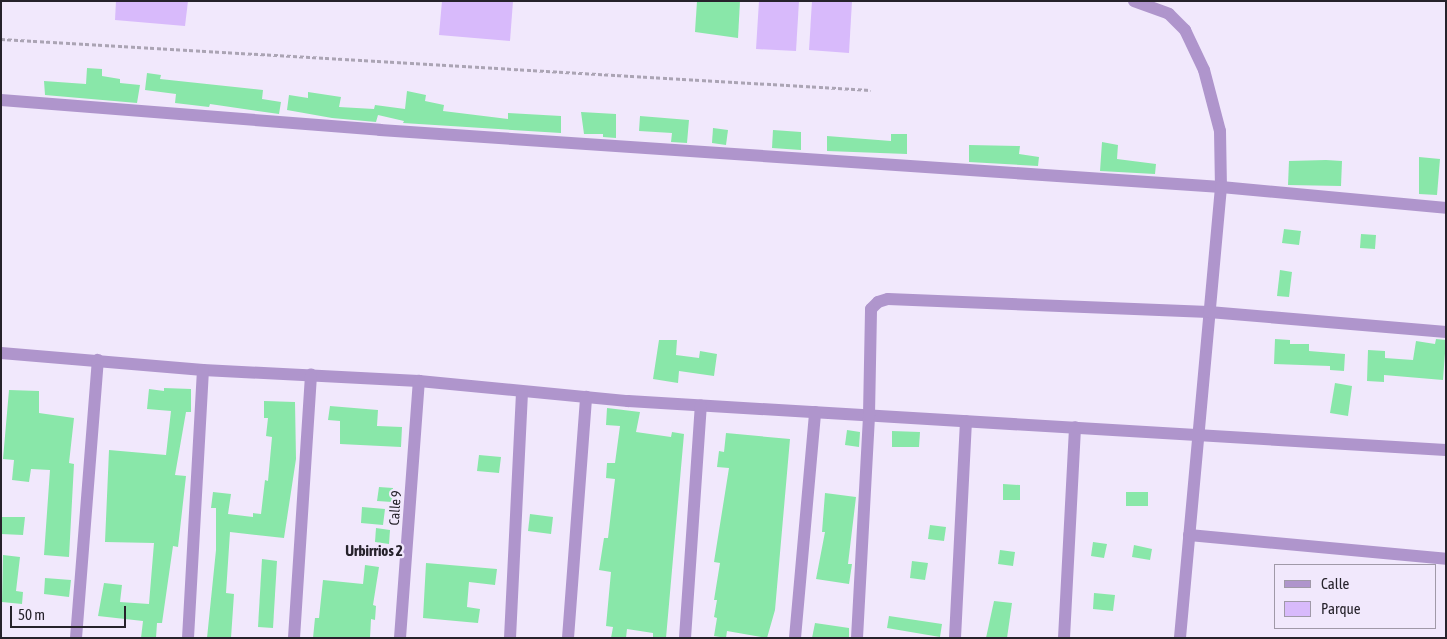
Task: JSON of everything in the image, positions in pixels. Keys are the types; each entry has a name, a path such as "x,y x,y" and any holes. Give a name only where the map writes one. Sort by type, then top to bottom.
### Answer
{"street":[{"path":"1134,1 1169,14 1185,30 1204,70 1220,130 1221,187 1180,638"},
{"path":"1,100 380,130 1221,187 1446,208"},
{"path":"857,638 870,415 871,309 882,300 1209,312 1446,332"},
{"path":"1,353 203,370 419,381 522,392 702,406 1446,450"},
{"path":"76,638 98,360"},
{"path":"188,638 203,370"},
{"path":"294,638 311,375"},
{"name":"Calle 9","path":"400,638 419,381"},
{"path":"510,638 522,392"},
{"path":"568,638 586,397"},
{"path":"685,638 702,406"},
{"path":"795,638 815,412"},
{"path":"955,638 966,421"},
{"path":"1064,638 1075,427"},
{"path":"1189,535 1446,559"}],"path":[{"path":"1,39 871,90"}],"green space":[{"path":"116,1 188,1 185,26 115,20"},
{"path":"442,1 513,1 510,41 439,35"},
{"path":"759,1 799,1 796,51 756,49"},
{"path":"812,1 852,1 849,53 809,50"}],"building":[{"path":"697,1 740,1 738,38 695,32"},
{"path":"87,68 102,69 102,76 120,79 120,83 140,85 137,103 45,95 44,81 86,84"},
{"path":"147,73 161,75 160,79 263,90 262,99 281,102 279,114 210,104 209,107 175,103 176,94 145,90"},
{"path":"407,91 426,95 425,101 444,105 443,111 508,119 508,113 561,116 561,133 403,123 404,121 378,115 376,122 332,118 287,110 289,95 308,98 308,92 341,97 339,107 374,109 375,105 405,109"},
{"path":"581,112 616,114 616,138 603,137 603,134 584,134"},
{"path":"640,116 689,120 687,143 671,142 672,133 639,131"},
{"path":"713,128 728,130 726,145 712,143"},
{"path":"773,130 801,132 801,150 772,148"},
{"path":"891,134 907,134 907,154 827,151 827,136 891,141"},
{"path":"1102,142 1118,145 1117,159 1156,164 1155,174 1100,171"},
{"path":"969,145 1020,146 1019,154 1039,157 1038,166 969,162"},
{"path":"1419,157 1440,159 1437,195 1419,194"},
{"path":"1289,161 1342,161 1341,186 1288,185"},
{"path":"1284,229 1301,231 1299,245 1282,243"},
{"path":"1361,234 1376,235 1375,249 1360,248"},
{"path":"1280,270 1292,272 1289,297 1277,296"},
{"path":"1275,339 1290,340 1290,344 1309,344 1309,351 1345,354 1344,371 1330,370 1330,366 1274,364"},
{"path":"1436,339 1446,340 1443,380 1384,375 1384,382 1367,381 1368,350 1385,351 1385,358 1413,360 1416,341 1435,344"},
{"path":"659,340 677,340 676,355 699,358 700,351 717,354 714,376 679,371 678,383 653,379"},
{"path":"1335,383 1352,386 1348,416 1330,413"},
{"path":"164,388 191,389 191,412 186,412 175,475 186,476 178,547 173,546 162,623 157,623 156,638 141,638 143,621 98,616 104,583 122,585 120,602 149,604 154,543 105,542 109,450 166,455 171,411 147,409 149,389 164,391"},
{"path":"9,390 39,391 39,413 74,418 69,463 74,464 69,557 44,555 50,470 31,469 29,482 12,480 14,460 3,459"},
{"path":"264,401 295,402 296,459 284,538 230,532 226,593 234,594 231,638 207,638 216,550 216,508 211,508 213,492 231,494 228,514 253,517 253,513 261,514 265,480 268,481 272,437 266,436 268,418 264,418"},
{"path":"330,406 378,410 377,426 402,427 401,447 340,444 340,421 328,420"},
{"path":"607,408 640,412 636,432 671,437 672,432 684,434 666,638 653,638 653,633 627,629 626,638 611,638 613,627 606,626 611,572 599,570 604,538 608,538 615,479 606,478 607,463 615,463 620,426 606,425"},
{"path":"847,430 860,432 859,447 845,445"},
{"path":"892,431 920,432 919,447 892,447"},
{"path":"726,433 790,439 775,610 767,638 727,631 726,638 714,636 717,618 714,617 717,600 714,600 720,563 714,562 729,468 717,467 719,451 724,452"},
{"path":"479,455 501,457 499,473 477,471"},
{"path":"1003,484 1020,485 1020,500 1003,500"},
{"path":"379,487 393,488 392,502 377,501"},
{"path":"1126,492 1148,492 1148,506 1126,506"},
{"path":"825,493 856,497 848,564 852,564 849,584 816,579 825,532 822,532"},
{"path":"362,507 385,509 383,525 361,523"},
{"path":"530,514 553,517 551,534 528,531"},
{"path":"1,517 25,517 23,535 1,534"},
{"path":"930,525 946,527 944,541 928,539"},
{"path":"376,528 390,530 389,544 375,542"},
{"path":"1093,542 1107,544 1104,558 1091,556"},
{"path":"1134,545 1152,549 1150,560 1132,557"},
{"path":"1000,550 1015,552 1013,566 998,564"},
{"path":"3,555 20,557 16,591 23,592 22,604 2,602"},
{"path":"262,559 277,561 273,628 258,627"},
{"path":"912,561 928,563 925,580 910,578"},
{"path":"426,563 497,569 495,585 469,582 467,607 480,609 478,623 423,618"},
{"path":"365,565 379,567 373,605 376,606 375,620 371,619 370,638 313,638 315,618 319,618 323,580 363,584"},
{"path":"45,578 71,580 69,597 44,594"},
{"path":"1094,593 1115,595 1113,611 1093,609"},
{"path":"994,601 1012,603 1007,638 986,638"},
{"path":"889,616 942,624 940,637 887,628"},
{"path":"815,623 849,628 849,638 812,638"}],"district":[{"name":"Urbirrios 2","path":"374,551"}]}
